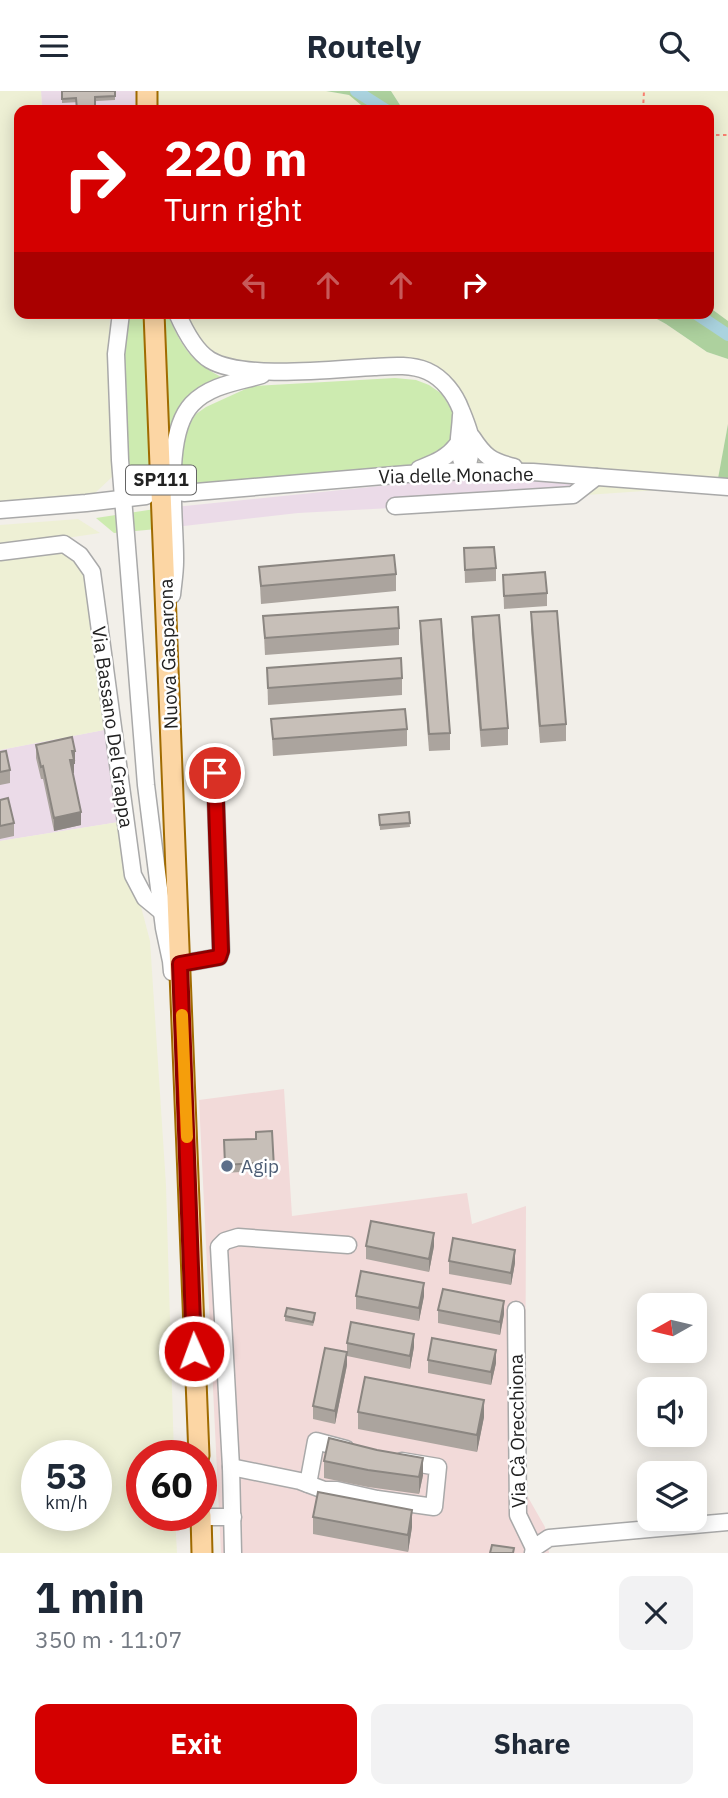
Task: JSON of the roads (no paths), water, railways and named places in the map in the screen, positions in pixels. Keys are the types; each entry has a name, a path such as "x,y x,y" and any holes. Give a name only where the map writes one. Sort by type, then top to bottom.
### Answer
{"main road":[{"name":"Nuova Gasparona","path":"154,319 198,1440"},
{"path":"201,1531 202,1553"}],"street":[{"path":"120,319 116,354 120,460 146,785 171,961 175,1041 185,1092"},
{"path":"179,319 186,335 209,360 235,369 274,372 402,365 427,371 445,384 456,397 472,437 482,453 497,462 533,472"},
{"path":"168,648 175,563 174,453 179,425 192,404 216,387 274,372"},
{"path":"461,409 457,445 466,471"},
{"path":"466,471 471,456 472,437"},
{"path":"407,474 443,460 457,445"},
{"path":"86,503 108,489 120,460"},
{"name":"Via delle Monache","path":"184,493 466,471 533,472 728,487"},
{"path":"395,506 573,495 596,477"},
{"path":"0,510 146,496"},
{"path":"86,503 106,507 118,520 127,546"},
{"name":"Via Bassano Del Grappa","path":"0,552 64,544 80,555 92,572 133,875 145,898 162,912"},
{"path":"180,964 219,957 221,951 215,773"},
{"path":"233,1553 219,1247 225,1241 238,1237 348,1245"},
{"name":"Via Cà Orecchiona","path":"516,1310 518,1515 533,1550 549,1538 728,1521"},
{"path":"308,1484 316,1441 367,1454"},
{"path":"231,1467 324,1489 434,1507 438,1467 392,1459"},
{"path":"217,1516 233,1517"}],"waterway":[{"path":"356,91 378,105"},
{"path":"704,319 728,335"}],"place":[{"name":"Agip","path":"227,1166"}]}
